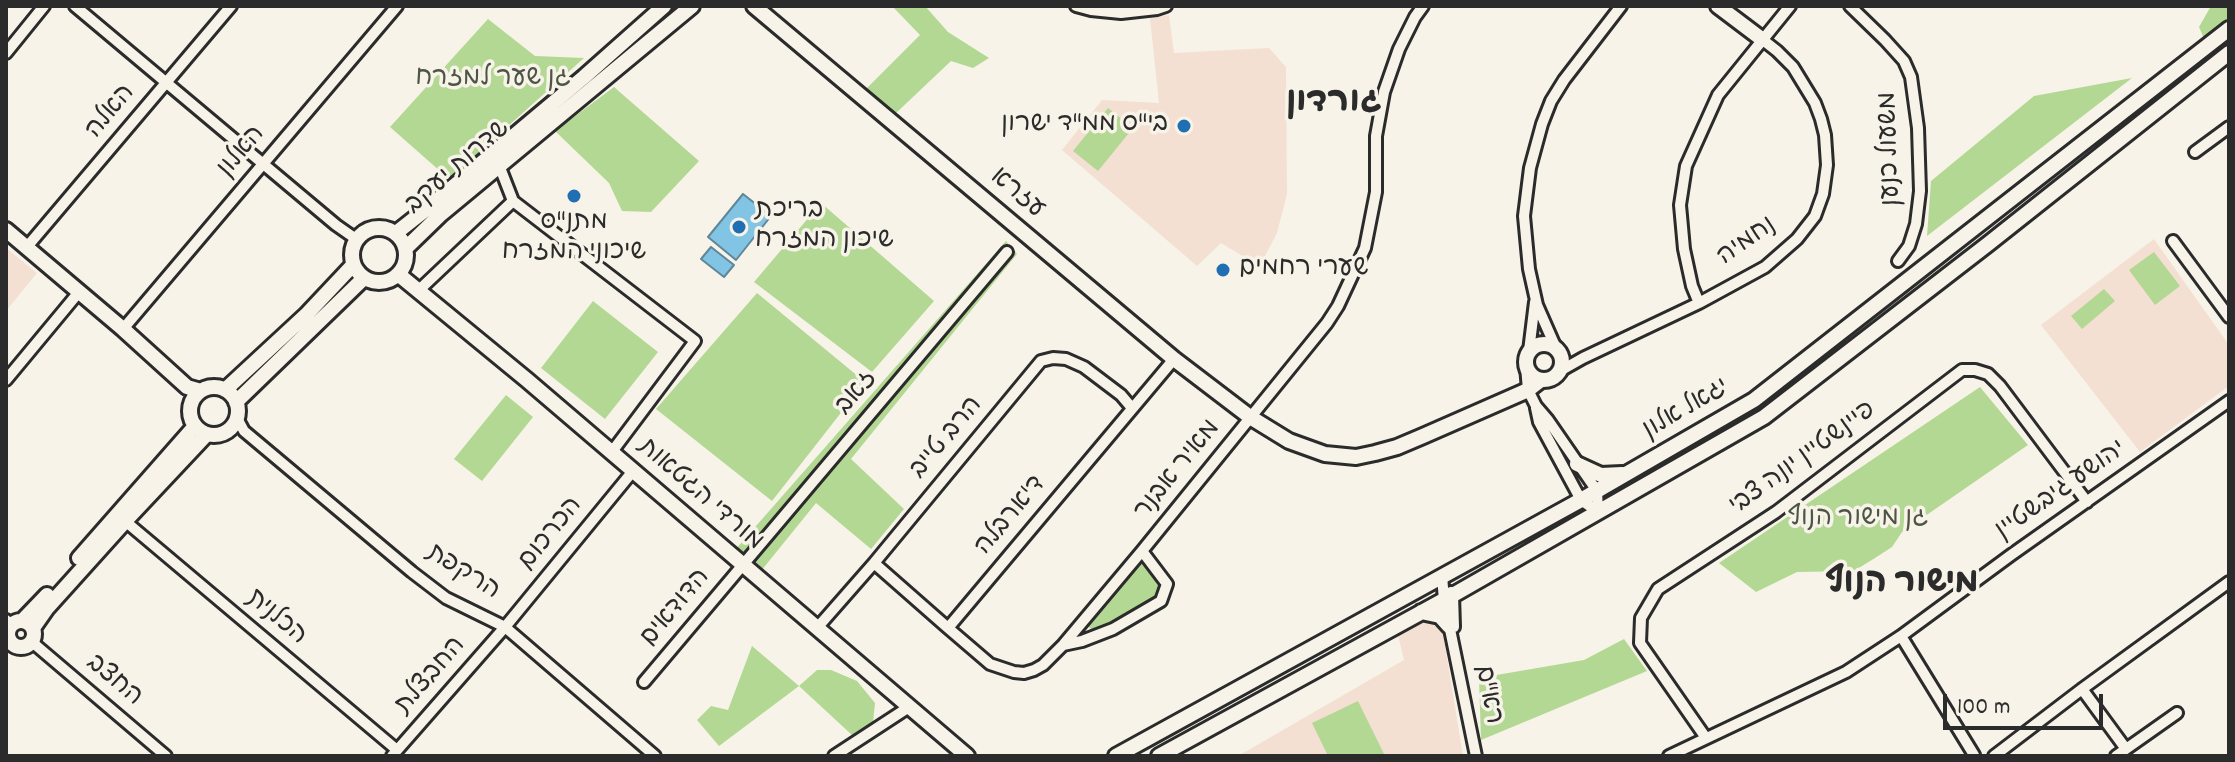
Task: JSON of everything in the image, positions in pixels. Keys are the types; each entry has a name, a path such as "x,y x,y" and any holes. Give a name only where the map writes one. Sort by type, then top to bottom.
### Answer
{"street":[{"path":"6,53 44,6"},
{"path":"75,6 356,239"},
{"name":"האלה","path":"26,248 231,6"},
{"name":"האלון","path":"123,329 397,6"},
{"name":"שדרות יעקב","path":"396,233 664,6"},
{"name":"שדרות יעקב","path":"406,248 441,214 692,6"},
{"name":"עזרא","path":"754,6 1174,359 1250,417"},
{"path":"1076,6 1121,13 1166,6"},
{"name":"מאיר אבנר","path":"948,628 990,664 1014,672 1034,670 1052,657 1327,323 1365,248 1376,192 1376,136 1384,92 1399,49 1423,6"},
{"path":"1250,417 1307,449 1356,457 1397,447 1528,390 1560,371 1561,355 1540,312 1529,269 1524,216 1530,168 1551,101 1621,6"},
{"name":"נחמיה","path":"1560,371 1765,267 1779,257 1815,216 1823,194 1827,155 1825,135 1815,103 1793,67 1777,51 1718,6"},
{"path":"1699,303 1684,249 1680,205 1686,166 1718,95 1790,6"},
{"name":"משעול כנען","path":"1850,6 1904,61 1911,77 1918,128 1920,191 1916,224 1909,246 1898,261"},
{"name":"יגאל אלון","path":"1116,756 1581,500 1754,400 2229,29"},
{"name":"יגאל אלון","path":"1159,756 1448,598 1764,417 2229,53"},
{"path":"2195,152 2229,127"},
{"path":"499,165 513,201 695,341 611,453"},
{"path":"418,291 513,201"},
{"path":"379,227 396,233 406,248 405,262 398,274 382,282 364,278 353,265 352,247 356,239 362,233 379,227"},
{"path":"6,230 194,392"},
{"path":"2173,241 2229,317"},
{"name":"זאב","path":"743,565 1007,252"},
{"path":"225,390 306,315 353,265"},
{"name":"מורדי הגטאות","path":"398,274 967,756"},
{"path":"236,402 364,278"},
{"path":"6,380 79,292"},
{"path":"1536,296 1527,359 1528,390 1536,406 1597,491 1598,512"},
{"path":"1541,380 1531,375 1527,359 1533,347 1543,343 1555,346"},
{"name":"הרב טייב","path":"817,628 1041,361 1066,359 1084,367 1121,395 1132,408"},
{"name":"ד'ארבלה","path":"948,628 1174,359"},
{"name":"פיינשטיין יונה צבי","path":"1706,738 1640,643 1641,618 1658,589 1776,512 1962,370 1988,374 2000,386 2087,502"},
{"path":"209,388 225,390 236,402 237,426 215,435 201,430 190,412 194,392 209,388"},
{"name":"יהושע גיבשטיין","path":"1669,756 1846,672 2229,401"},
{"path":"1536,406 1539,422 1581,500 1598,512"},
{"name":"הרקפת","path":"237,426 435,590 505,627 655,756"},
{"path":"17,634 47,608 201,430"},
{"path":"6,660 17,634 201,430"},
{"path":"1577,464 1604,475 1626,474"},
{"name":"הכרכום","path":"505,627 633,471"},
{"name":"הכלנית","path":"125,521 394,753"},
{"name":"מאיר אבנר","path":"1063,645 1105,633 1161,601 1167,584 1142,551"},
{"path":"874,563 948,628"},
{"name":"הדודאים","path":"644,682 743,565"},
{"name":"רא\"ם","path":"1442,576 1453,641"},
{"path":"1901,636 1973,756 1991,756 2229,582"},
{"name":"רא\"ם","path":"1448,598 1449,626 1476,756"},
{"path":"1421,612 1440,616 1449,626"},
{"name":"החבצלת","path":"394,753 505,627"},
{"name":"החצב","path":"17,634 166,756"},
{"path":"2082,689 2126,749"},
{"path":"834,756 909,707"},
{"path":"2116,756 2177,713"}],"shaded area":[{"name":"בי\"ס ממ\"ד ישרון","path":"1169,15 1174,53 1269,48 1286,67 1287,194 1277,233 1257,265 1221,243 1197,266 1062,150 1102,100 1159,103 1150,18"},
{"path":"2154,239 2229,345 2229,386 2140,452 2041,325"},
{"path":"6,248 37,273 6,311"},
{"path":"1426,619 1436,620 1442,627 1463,756 1238,756 1404,660 1398,635"}],"green space":[{"path":"892,6 925,6 948,32 989,58 973,68 951,61 895,114 865,90 920,35"},
{"path":"2211,6 2229,6 2229,19 2205,41 2199,27"},
{"name":"גן שער למזרח","path":"488,19 535,56 584,58 449,179 390,127"},
{"path":"2132,78 1927,236 1931,181 2034,96"},
{"path":"614,87 699,161 651,212 622,211 609,183 555,131"},
{"path":"1108,108 1133,128 1098,171 1073,151"},
{"path":"821,203 934,301 872,372 754,282"},
{"path":"1006,241 1017,254 851,459 904,509 871,549 816,503 761,571 735,550"},
{"path":"2154,252 2180,286 2155,305 2129,270"},
{"path":"2104,289 2115,301 2082,329 2071,316"},
{"path":"757,293 865,382 772,501 656,409"},
{"path":"593,301 658,352 605,419 541,368"},
{"name":"גן מישור הנוף","path":"1980,387 2028,445 1902,532 1892,547 1854,571 1797,572 1756,592 1719,563"},
{"path":"506,395 533,417 482,481 454,459"},
{"path":"1142,561 1159,583 1157,596 1096,633 1086,625"},
{"path":"1624,639 1647,671 1481,740 1479,678 1584,660"},
{"path":"752,646 799,686 719,746 697,720 711,706 728,710"},
{"path":"817,670 831,670 857,681 875,703 873,722 852,735 799,686"},
{"path":"1358,701 1385,756 1328,756 1312,723"}],"water":[{"name":"בריכת שיכון המזרח","path":"743,194 771,216 736,260 708,237"},
{"path":"711,247 734,265 724,277 701,259"}],"place":[{"name":"בי\"ס ממ\"ד ישרון","path":"1184,126"},
{"name":"מתנ\"ס שיכוני המזרח","path":"574,196"},
{"name":"בריכת שיכון המזרח","path":"739,227"},
{"name":"שערי רחמים","path":"1223,270"}],"district":[{"name":"גורדון","path":"1334,105"},
{"name":"מישור הנוף","path":"1902,586"}]}
